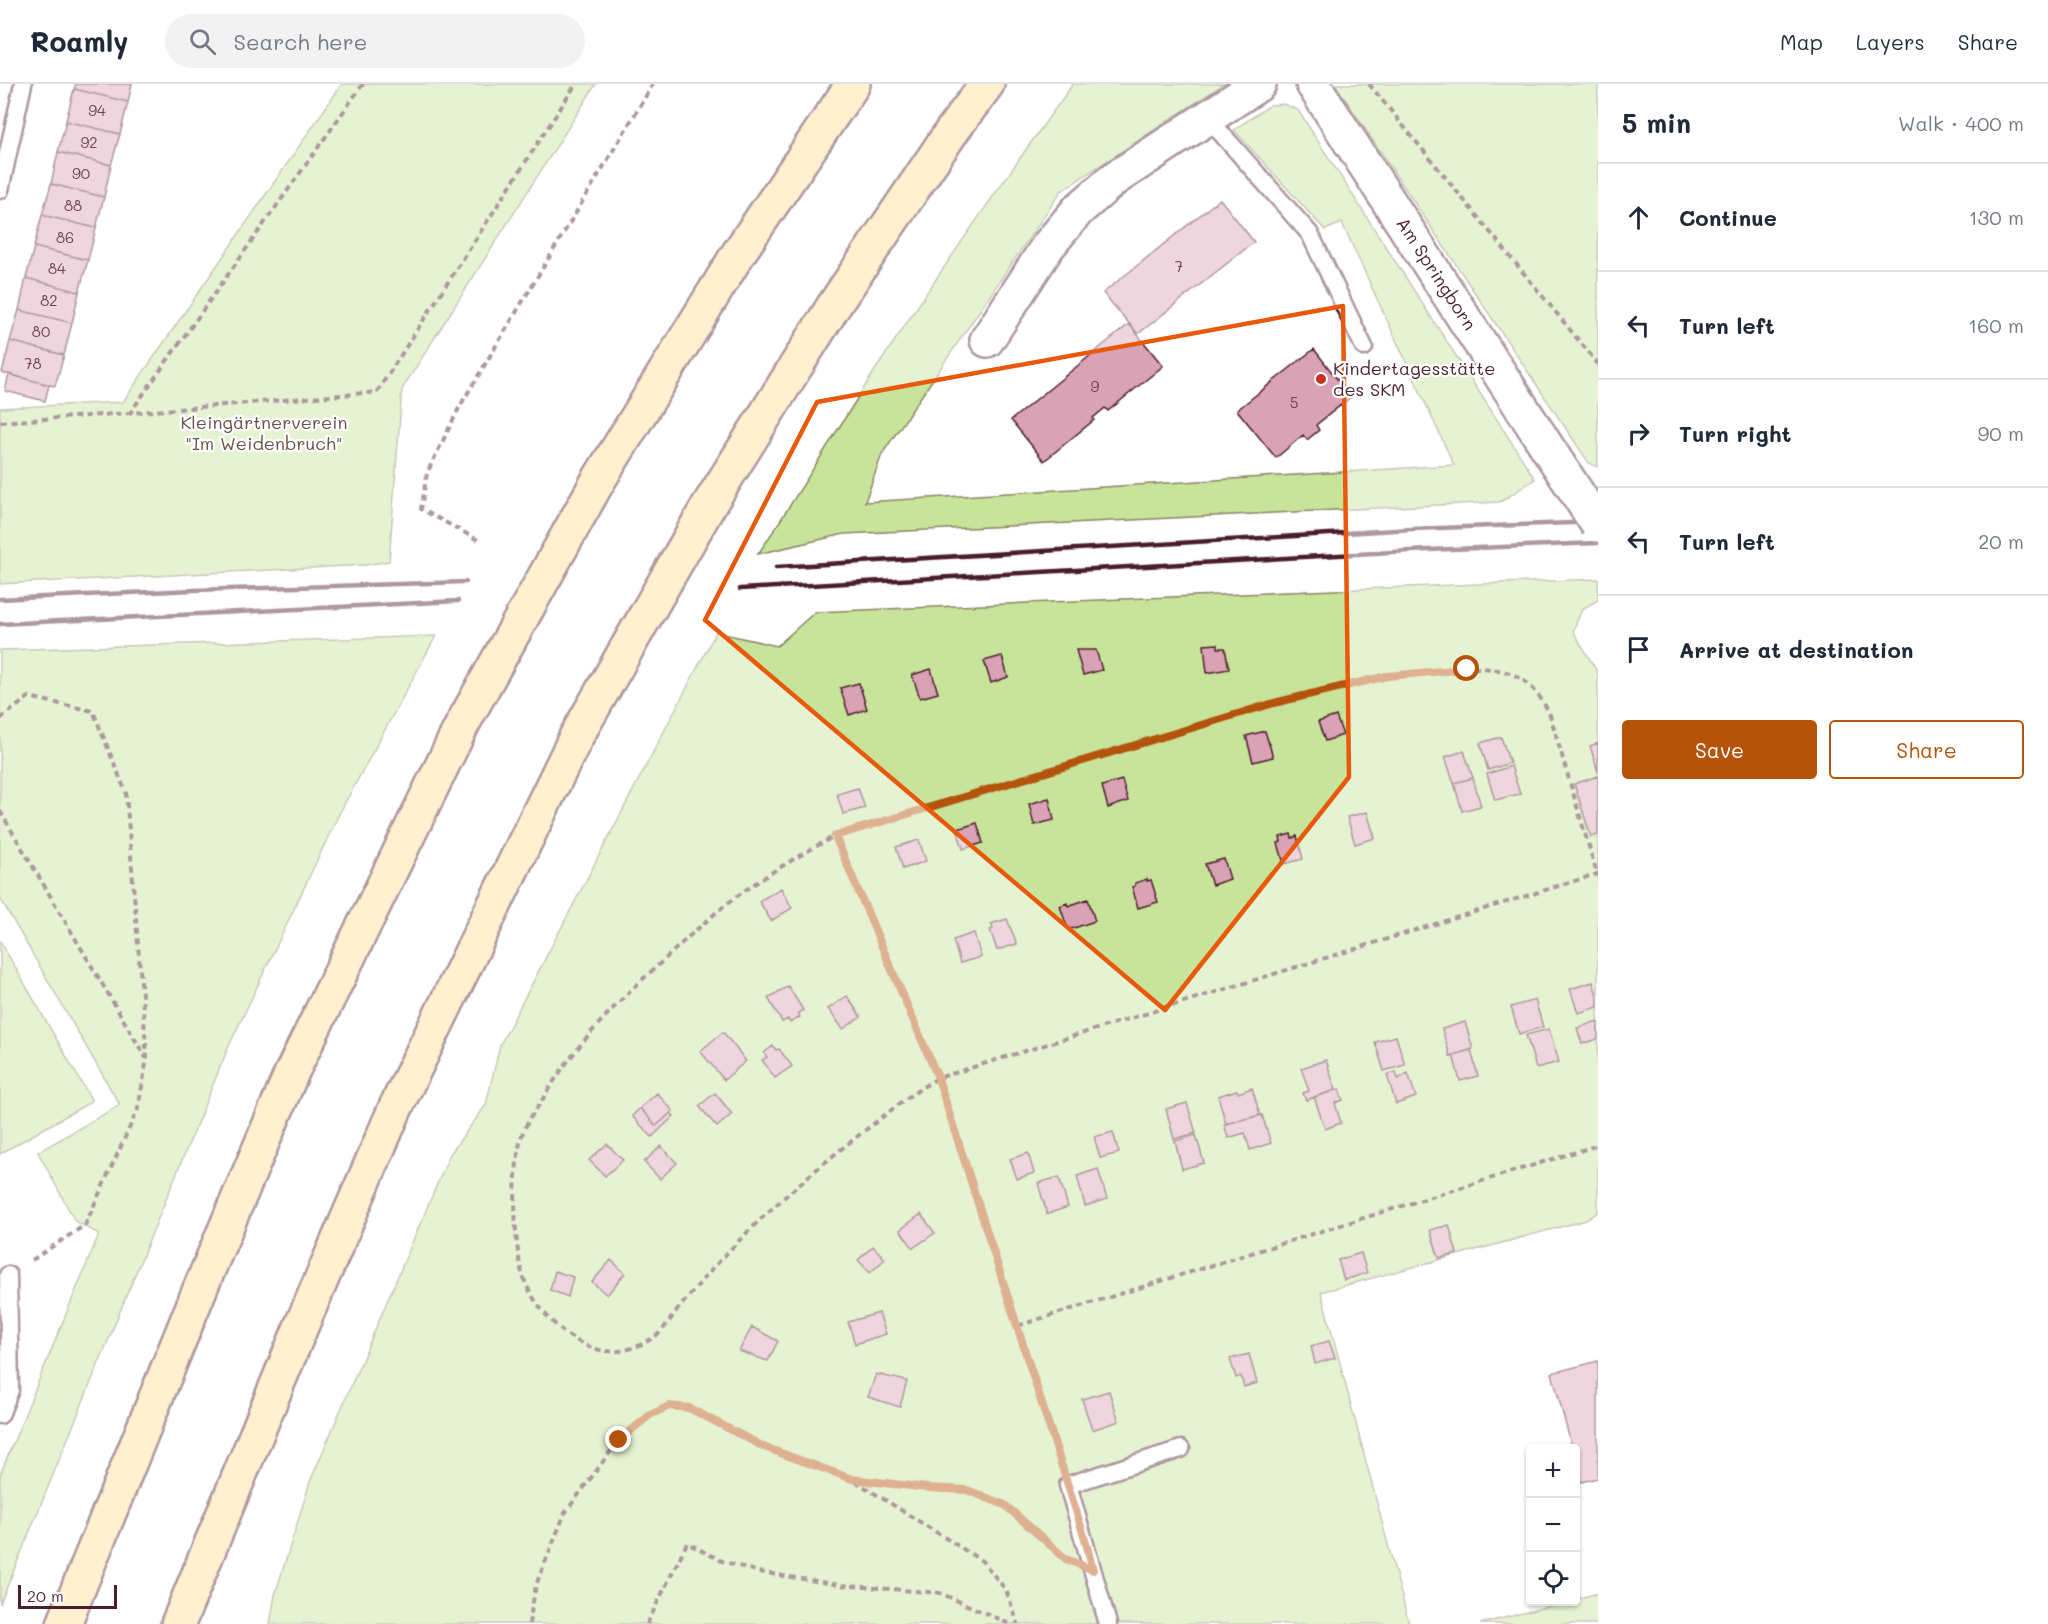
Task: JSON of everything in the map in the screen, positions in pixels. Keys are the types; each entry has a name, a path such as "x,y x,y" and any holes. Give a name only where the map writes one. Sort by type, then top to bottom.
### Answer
{"highway":[{"path":"64,1624 200,1288 292,1072 463,723 604,471 738,254 853,84"},
{"path":"178,1624 303,1322 395,1109 576,738 709,505 833,307 987,84"}],"street":[{"path":"987,340 1048,246 1077,210 1114,179 1259,84"},
{"name":"Am Springborn","path":"1313,84 1598,525"}],"lane":[{"path":"0,190 23,84"},
{"path":"1208,117 1310,234 1364,347"},
{"path":"0,1415 10,1390 8,1275"},
{"path":"1108,1624 1068,1485 1180,1449"}],"path":[{"path":"130,413 363,84"},
{"path":"0,422 377,392 576,84"},
{"path":"478,540 421,509 427,473 460,406 653,84"},
{"path":"1369,84 1598,364"},
{"path":"1467,669 1502,670 1532,687 1543,700 1550,715 1598,874 938,1078 918,1089 786,1195 736,1243 661,1332 649,1341 627,1350 607,1351 588,1346 556,1327 535,1303 523,1275 516,1221 516,1163 524,1132 559,1071 603,1017 718,911 790,860 835,836 1274,703 1387,676 1467,669"},
{"path":"0,719 29,698 93,711 126,792 147,1058 138,1109 86,1225 8,1275"},
{"path":"0,811 147,1058"},
{"path":"835,836 938,1078 1068,1485"},
{"path":"1017,1326 1598,1145"},
{"path":"529,1624 536,1585 565,1512 619,1440 650,1415 669,1406 689,1408 764,1447 852,1479 982,1561 1006,1590 1018,1624"},
{"path":"852,1479 927,1488 967,1490 1005,1505 1066,1559 1093,1570"},
{"path":"647,1624 687,1543 722,1561 759,1572 840,1585 940,1593 1010,1624"}],"highlighted area":[{"path":"1343,306 1349,777 1165,1010 705,620 817,402"}],"green space":[{"name":"Kleingärtnerverein \"Im Weidenbruch\"","path":"342,84 596,84 402,389 389,561 365,565 0,584 0,408 123,402"},
{"path":"1073,84 1224,84 1061,191 882,454 865,502 1454,465 1342,223 1325,230 1234,130 1270,105 1284,104 1298,110 1535,479 1500,502 844,534 758,554 924,297"},
{"path":"1335,84 1598,84 1598,467 1589,463"},
{"path":"1598,579 1598,600 1582,609 1573,631 1598,673 1598,1212 1586,1220 1321,1292 1409,1624 270,1624 275,1595 310,1482 450,1154 486,1105 500,1045 716,632 777,646 815,612"},
{"path":"436,636 339,814 228,1048 0,1604 0,1475 99,1234 75,1221 38,1152 120,1105 0,898 0,650"},
{"path":"0,941 92,1101 0,1154"},
{"path":"1598,1593 1598,1624 1480,1624 1550,1606 1580,1606 1580,1598"}],"building":[{"path":"76,84 132,84 128,102 74,89"},
{"path":"74,89 128,102 120,134 66,121"},
{"path":"66,121 120,134 111,165 58,152"},
{"path":"58,152 111,165 104,197 51,184"},
{"path":"51,184 104,197 96,228 42,215"},
{"path":"1220,199 1254,242 1138,334 1103,293"},
{"path":"42,215 96,228 88,260 34,247"},
{"path":"34,247 88,260 79,292 26,278"},
{"path":"26,278 79,292 72,323 19,310"},
{"path":"19,310 72,323 64,355 10,341"},
{"path":"1129,324 1163,366 1108,411 1105,408 1093,418 1094,420 1044,461 1011,420"},
{"path":"10,341 64,355 55,386 2,373"},
{"path":"1314,349 1351,397 1316,425 1319,430 1307,440 1303,435 1276,458 1237,410"},
{"path":"9,374 49,385 45,401 5,391"},
{"path":"1218,644 1218,648 1225,648 1229,669 1207,673 1204,645"},
{"path":"1076,650 1096,650 1102,670 1083,675"},
{"path":"1002,656 1008,677 991,683 984,661"},
{"path":"931,669 938,693 920,698 912,675"},
{"path":"859,683 867,709 849,715 840,688"},
{"path":"1336,716 1343,735 1325,741 1318,722"},
{"path":"1265,731 1273,757 1253,762 1246,736"},
{"path":"1501,737 1510,763 1488,770 1480,743"},
{"path":"1598,743 1598,772 1590,746"},
{"path":"1464,751 1473,778 1454,783 1445,757"},
{"path":"1511,766 1520,794 1495,800 1487,774"},
{"path":"1598,776 1598,835 1591,837 1574,784"},
{"path":"1473,778 1481,806 1462,811 1454,783"},
{"path":"1122,780 1128,801 1108,808 1102,786"},
{"path":"858,788 865,808 843,814 837,794"},
{"path":"1049,798 1054,820 1034,825 1029,804"},
{"path":"1367,812 1375,838 1355,844 1347,817"},
{"path":"977,823 983,843 963,849 957,829"},
{"path":"1291,834 1292,838 1297,836 1303,859 1284,864 1278,843 1281,842 1280,837"},
{"path":"919,840 926,861 903,869 896,847"},
{"path":"1224,859 1230,879 1212,885 1205,864"},
{"path":"1147,879 1147,881 1151,880 1158,902 1138,908 1132,887 1135,883"},
{"path":"781,888 792,908 771,921 759,901"},
{"path":"1088,899 1095,921 1068,930 1060,906 1067,903 1068,906"},
{"path":"1007,919 1017,944 997,950 990,930 993,929 991,924"},
{"path":"974,933 981,957 960,963 953,940"},
{"path":"1593,982 1598,1007 1578,1013 1570,989"},
{"path":"788,986 803,1010 798,1013 800,1017 790,1023 788,1019 782,1022 768,998"},
{"path":"847,996 861,1017 843,1029 828,1009"},
{"path":"1535,1000 1543,1027 1519,1034 1511,1007"},
{"path":"1598,1021 1598,1039 1582,1044 1577,1028"},
{"path":"1465,1022 1473,1049 1450,1056 1442,1029"},
{"path":"1549,1029 1559,1062 1536,1068 1526,1035"},
{"path":"723,1032 746,1061 724,1080 700,1051"},
{"path":"1396,1036 1405,1065 1384,1071 1375,1042"},
{"path":"773,1046 776,1050 779,1049 792,1066 775,1078 762,1060 767,1057 764,1053"},
{"path":"1471,1050 1478,1076 1460,1081 1453,1055"},
{"path":"1326,1060 1336,1090 1306,1100 1303,1093 1309,1091 1301,1068"},
{"path":"1396,1072 1398,1079 1408,1073 1416,1097 1396,1104 1387,1075"},
{"path":"1252,1088 1260,1115 1226,1124 1218,1096"},
{"path":"1339,1089 1343,1100 1335,1103 1341,1123 1325,1129 1314,1097"},
{"path":"657,1093 673,1111 656,1126 640,1108"},
{"path":"715,1093 732,1114 717,1127 699,1106"},
{"path":"1187,1103 1196,1133 1174,1139 1166,1109"},
{"path":"640,1108 656,1126 671,1113 674,1116 652,1137 632,1116"},
{"path":"1262,1115 1271,1143 1250,1150 1245,1133 1228,1138 1224,1124"},
{"path":"1113,1132 1119,1153 1100,1158 1094,1137"},
{"path":"1196,1135 1204,1163 1182,1169 1175,1141"},
{"path":"607,1144 623,1160 605,1176 589,1160"},
{"path":"661,1146 677,1163 660,1179 644,1162"},
{"path":"1028,1153 1034,1173 1017,1179 1010,1159"},
{"path":"1098,1169 1107,1199 1085,1206 1077,1176"},
{"path":"1059,1177 1068,1207 1047,1214 1038,1183"},
{"path":"921,1214 935,1233 913,1248 900,1230"},
{"path":"1449,1225 1457,1254 1439,1258 1430,1230"},
{"path":"873,1246 885,1259 870,1273 858,1260"},
{"path":"1361,1253 1367,1273 1344,1280 1338,1260"},
{"path":"611,1260 625,1273 607,1295 592,1282"},
{"path":"555,1271 573,1277 568,1297 550,1290"},
{"path":"879,1313 886,1334 855,1344 848,1322"},
{"path":"752,1327 778,1341 768,1361 739,1351"},
{"path":"1329,1341 1335,1358 1315,1364 1311,1346"},
{"path":"1249,1354 1257,1383 1244,1387 1241,1376 1236,1378 1230,1359"},
{"path":"1598,1361 1598,1478 1581,1482 1580,1444 1571,1444 1552,1373"},
{"path":"876,1374 907,1381 900,1407 868,1397"},
{"path":"1109,1391 1119,1421 1092,1430 1082,1399"}],"railway":[{"path":"776,567 1412,529 1598,522"},
{"path":"740,589 1428,550 1598,543"},
{"path":"0,599 194,590 466,582"},
{"path":"0,624 458,601"}],"place":[{"name":"Kindertagesstätte des SKM","path":"1321,379"}],"route":[{"path":"619,1440 650,1415 669,1406 689,1408 764,1447 852,1479 927,1488 967,1490 1005,1505 1066,1559 1093,1570 938,1078 835,836 1274,703 1387,676 1467,669"}]}
